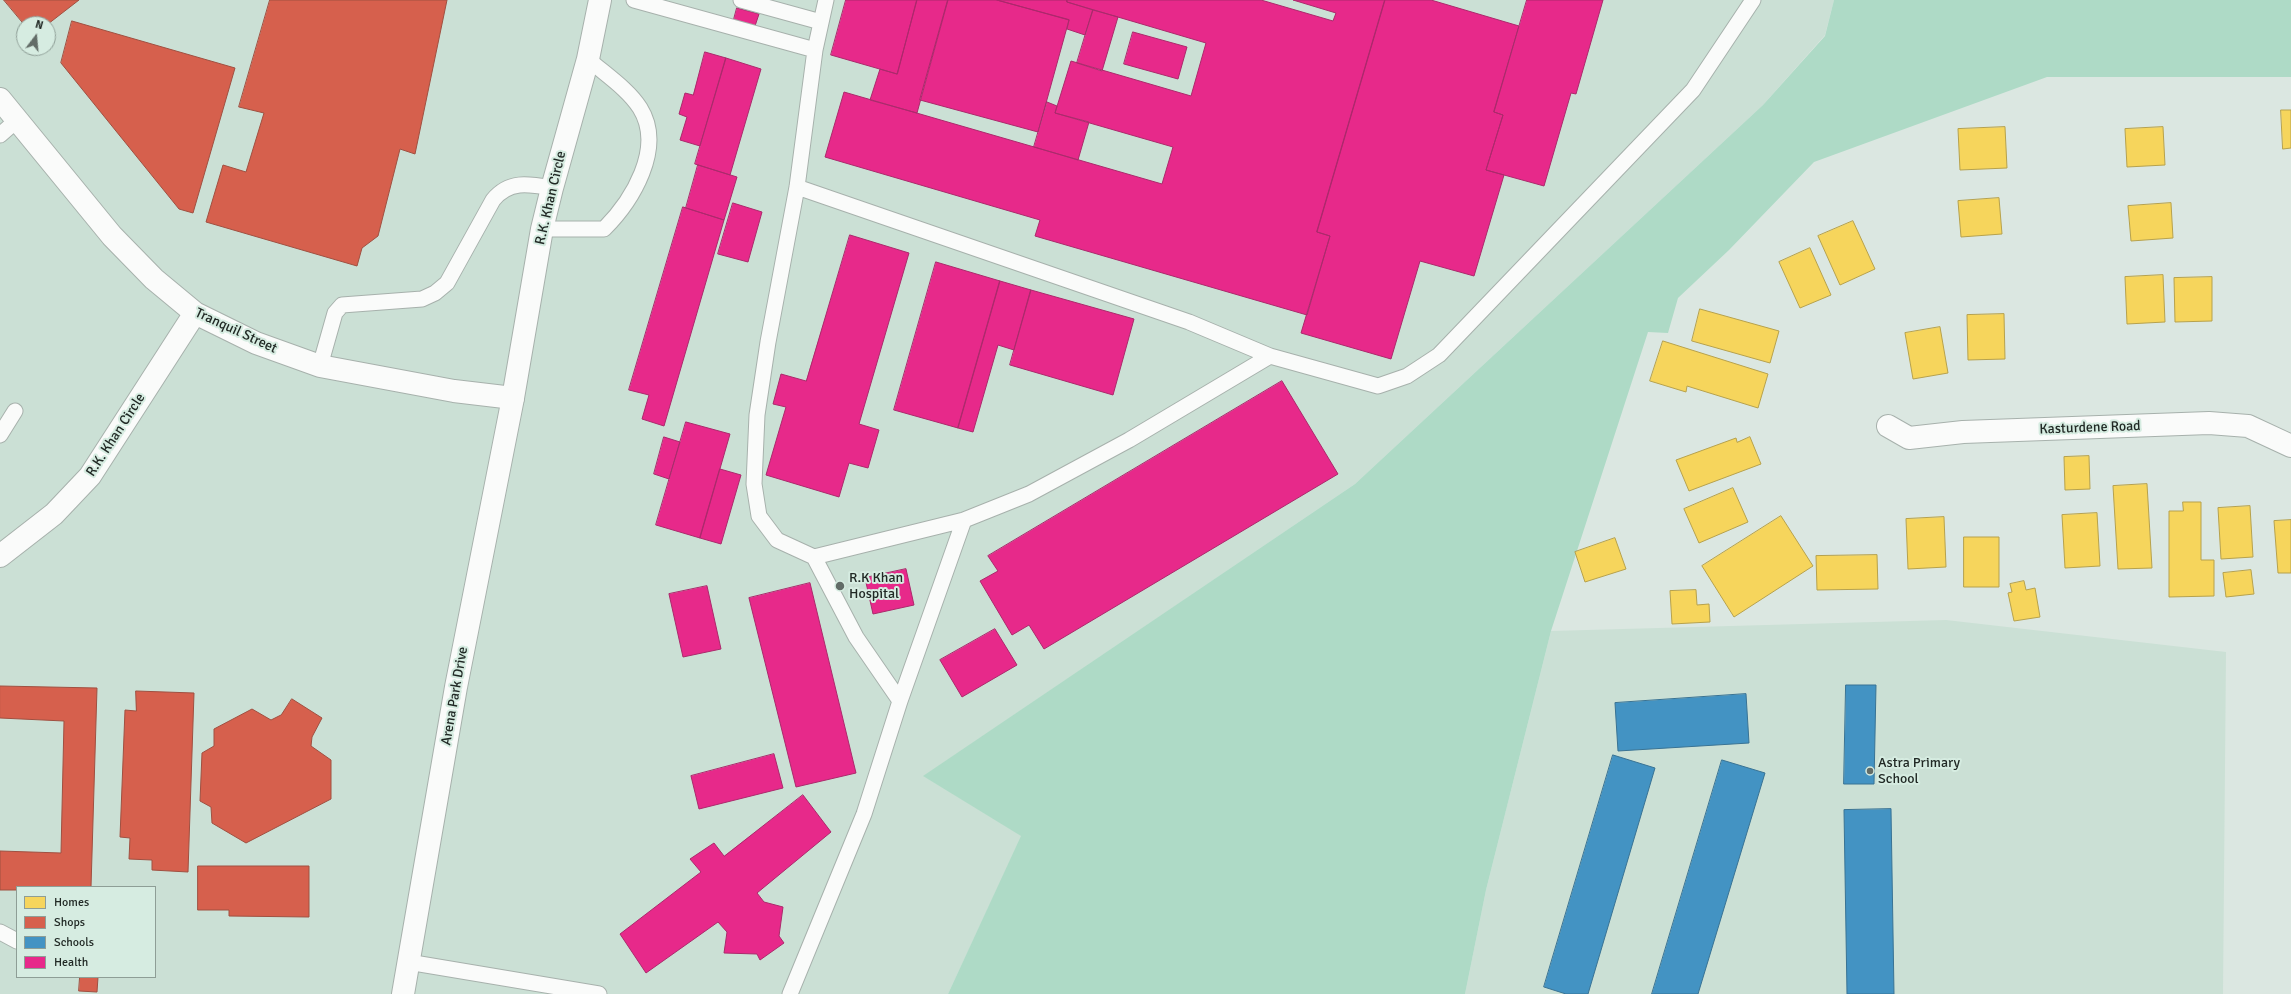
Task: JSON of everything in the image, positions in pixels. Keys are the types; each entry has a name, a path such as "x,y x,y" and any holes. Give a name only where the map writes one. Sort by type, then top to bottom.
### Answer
{"street":[{"name":"R.K. Khan Circle","path":"513,398 542,229 588,60 600,0"},
{"name":"Tranquil Street","path":"0,99 16,121 112,236 154,278 195,313 256,343 320,366 454,391 513,398"},
{"name":"R.K. Khan Circle","path":"0,556 54,514 90,476 195,313"},
{"name":"Arena Park Drive","path":"402,994 456,686 513,398"},
{"name":"Kasturdene Road","path":"1888,426 1909,438 1963,432 2209,423 2248,426 2291,446"}],"lane":[{"path":"634,0 814,50"},
{"path":"741,0 821,22"},
{"path":"826,0 814,50 797,187 768,342 757,415 754,484 759,516 777,540 814,557 856,637 900,701"},
{"path":"797,187 1189,322 1270,356 1378,386 1407,376 1439,355 1693,90 1753,0"},
{"path":"542,229 604,229 627,203 642,174 648,147 648,125 640,108 623,90 588,60"},
{"path":"0,135 16,121"},
{"path":"320,366 335,313 342,306 422,299 435,293 447,283 499,192 509,186 525,183 552,188"},
{"path":"814,557 964,520 1029,494 1129,440 1270,356"},
{"path":"0,436 15,412"},
{"path":"790,994 864,814 900,701 964,520"},
{"path":"0,932 16,940"},
{"path":"408,962 599,994"}],"shaded area":[{"name":"R.K Khan Hospital","path":"0,0 1834,0 1825,35 1763,105 1355,484 924,776 1022,836 948,994 0,994"},
{"name":"Astra Primary School","path":"1946,620 2226,652 2223,994 1465,994 1486,890 1551,631"}],"green space":[{"path":"1834,0 2291,0 2291,77 2047,77 1814,162 1729,250 1678,298 1668,333 1648,332 1551,631 1486,890 1465,994 948,994 1021,836 923,776 1355,484 1763,105 1825,36"}],"building: Homes":[{"path":"2281,110 2291,110 2291,148 2283,149"},
{"path":"2005,127 2007,168 1960,170 1958,129"},
{"path":"2163,127 2165,165 2127,167 2125,129"},
{"path":"1999,198 2002,234 1961,237 1958,201"},
{"path":"2171,203 2173,238 2131,241 2128,206"},
{"path":"1853,221 1875,269 1840,285 1818,236"},
{"path":"1810,248 1831,295 1800,308 1779,262"},
{"path":"2163,275 2165,322 2127,324 2125,277"},
{"path":"2212,277 2212,321 2175,322 2174,278"},
{"path":"1700,309 1779,331 1770,363 1692,341"},
{"path":"2004,314 2005,359 1968,360 1967,315"},
{"path":"1940,327 1948,373 1913,379 1905,333"},
{"path":"1663,341 1768,374 1758,408 1687,386 1686,392 1650,381"},
{"path":"1750,437 1761,464 1689,491 1676,460 1736,438 1737,442"},
{"path":"2089,456 2090,489 2065,490 2064,457"},
{"path":"2147,484 2152,568 2118,569 2113,486"},
{"path":"1733,488 1748,522 1699,543 1684,509"},
{"path":"2183,502 2201,502 2201,560 2214,560 2214,596 2169,597 2169,511 2183,511"},
{"path":"2250,506 2253,557 2221,559 2218,508"},
{"path":"2097,513 2100,566 2065,568 2062,515"},
{"path":"1781,516 1813,566 1734,617 1702,566"},
{"path":"1944,517 1946,567 1908,569 1906,519"},
{"path":"2291,520 2291,573 2278,573 2274,521"},
{"path":"1964,537 1999,537 1999,587 1964,587"},
{"path":"1615,538 1626,569 1585,582 1575,552"},
{"path":"1877,555 1878,589 1817,590 1816,556"},
{"path":"2251,570 2254,594 2226,597 2223,573"},
{"path":"2024,581 2026,590 2035,588 2040,617 2014,621 2008,593 2012,592 2010,584"},
{"path":"1696,590 1697,605 1709,604 1710,622 1672,624 1670,591"}],"building: Shops":[{"path":"4,0 79,0 56,18 56,16 17,16"},
{"path":"270,0 447,0 415,154 400,149 378,236 362,248 357,266 206,222 223,165 246,172 264,113 239,107"},
{"path":"72,21 235,68 193,213 179,209 61,63"},
{"path":"0,686 97,688 91,886 16,886 16,890 0,890 0,851 61,853 64,721 0,718"},
{"path":"136,691 194,693 188,872 152,870 152,860 129,859 130,838 120,837 125,710 136,711"},
{"path":"292,699 322,718 312,737 311,746 331,760 331,799 246,843 212,823 211,807 200,801 202,753 214,746 214,729 252,709 271,720 281,715"},
{"path":"198,866 309,866 309,917 229,916 229,910 198,910"},
{"path":"80,978 98,978 97,992 79,991"}],"building: Schools":[{"path":"1846,685 1876,685 1874,784 1844,784"},
{"path":"1746,694 1749,743 1618,751 1615,703"},
{"path":"1613,755 1655,768 1588,994 1566,994 1544,987"},
{"path":"1722,760 1765,773 1698,994 1652,994"},
{"path":"1891,809 1894,994 1847,994 1844,810"}],"building: Health":[{"path":"846,0 917,0 897,74 831,55"},
{"path":"917,0 948,0 917,113 870,100 880,69 897,74"},
{"path":"948,0 997,0 1069,20 1038,132 920,100"},
{"path":"997,0 1067,0 1067,2 1093,10 1085,35 1067,29 1069,20"},
{"path":"1067,0 1261,0 1333,21 1336,13 1293,0 1385,0 1317,232 1330,236 1307,315 1035,236 1040,220 825,157 844,92 1162,184 1173,147 1055,113 1071,61 1191,96 1206,43 1067,2"},
{"path":"1385,0 1431,0 1519,26 1494,112 1503,115 1486,170 1504,175 1474,276 1420,261 1391,359 1301,333 1330,236 1317,232"},
{"path":"1527,0 1603,0 1576,94 1571,93 1544,186 1486,170 1503,115 1494,112"},
{"path":"737,8 759,14 754,29 733,23"},
{"path":"1093,10 1118,17 1102,71 1077,63"},
{"path":"1133,32 1187,47 1178,79 1124,64"},
{"path":"705,52 726,58 700,146 680,140 687,117 679,114 685,93 693,95"},
{"path":"726,58 761,69 730,175 695,164"},
{"path":"1047,102 1057,106 1055,113 1089,122 1078,160 1034,147"},
{"path":"698,165 737,177 724,220 686,208"},
{"path":"733,203 762,212 748,262 718,254"},
{"path":"683,207 724,220 664,426 642,419 649,395 629,390"},
{"path":"850,235 909,253 859,424 879,430 868,468 849,463 839,497 766,475 786,407 773,404 781,374 806,381"},
{"path":"936,262 1000,281 958,428 894,410"},
{"path":"1000,281 1031,290 1014,350 998,345 973,432 958,428"},
{"path":"1031,290 1134,319 1113,395 1010,365"},
{"path":"1282,381 1338,474 1044,649 1029,625 1012,635 980,581 998,571 988,556"},
{"path":"686,422 730,434 700,538 656,525"},
{"path":"664,437 680,442 669,479 654,474"},
{"path":"720,469 741,475 721,544 700,538"},
{"path":"906,569 914,605 873,614 865,578"},
{"path":"810,583 856,773 796,787 749,598"},
{"path":"707,586 721,649 683,657 669,594"},
{"path":"995,629 1017,665 962,697 940,660"},
{"path":"774,754 783,788 699,809 691,776"},
{"path":"803,795 831,832 757,893 764,902 783,907 779,936 784,943 760,960 757,954 724,953 727,932 718,922 646,973 620,934 701,872 690,859 714,843 724,856"}],"place":[{"name":"R.K Khan Hospital","path":"840,586"},
{"name":"Astra Primary School","path":"1870,771"}]}
